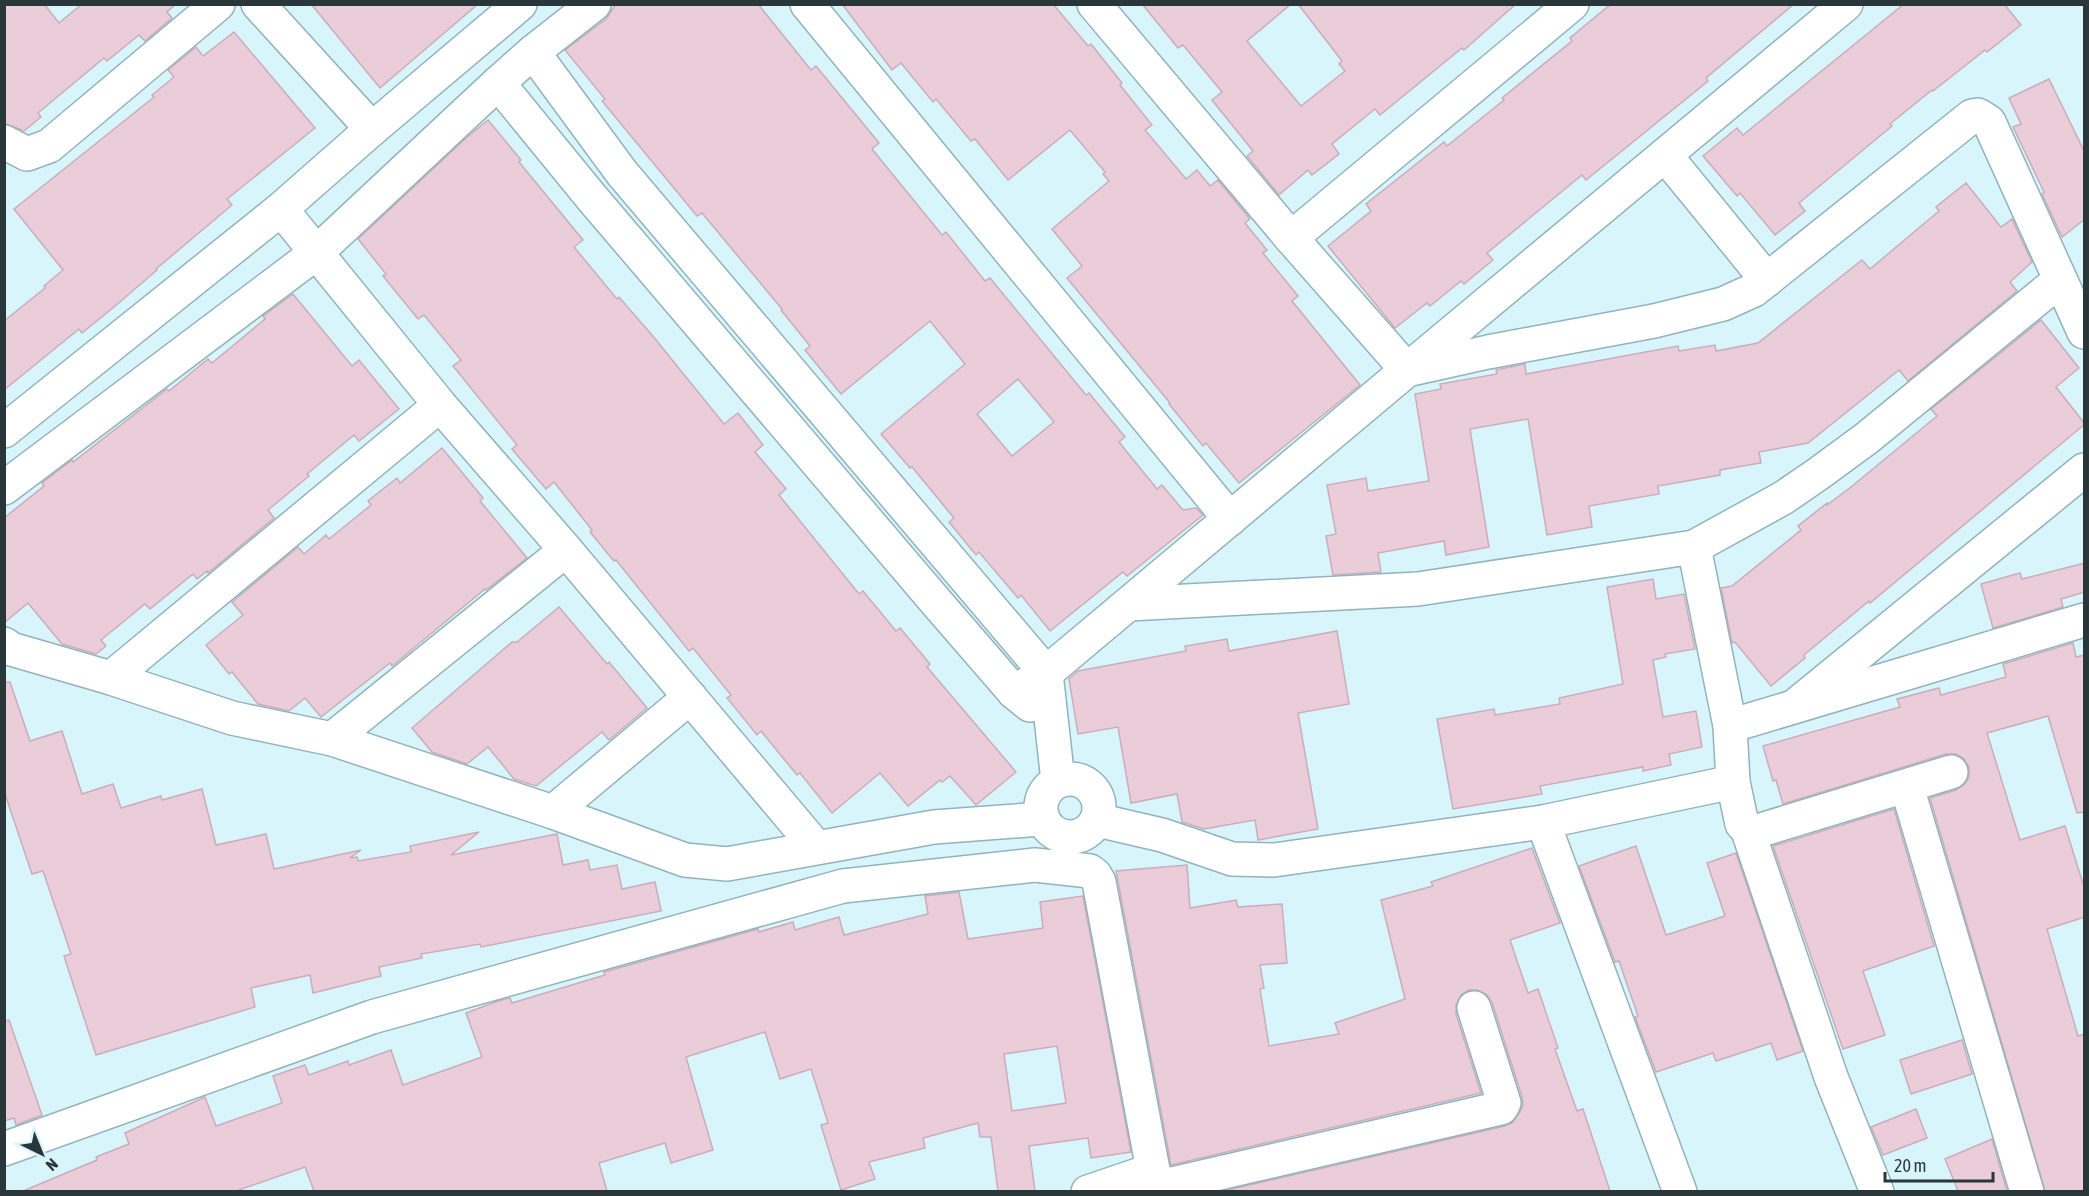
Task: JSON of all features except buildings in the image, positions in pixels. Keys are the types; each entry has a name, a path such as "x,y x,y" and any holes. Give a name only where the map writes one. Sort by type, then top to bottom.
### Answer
{"street":[{"path":"4,142 27,154 49,146 218,4"},
{"path":"258,4 372,129"},
{"path":"4,431 281,209 520,4"},
{"path":"4,488 316,253 498,83 594,4"},
{"path":"807,4 1230,519"},
{"path":"1094,4 1291,238 1407,370"},
{"path":"1291,238 1572,4"},
{"path":"1014,692 1046,673 1846,4"},
{"path":"533,52 622,173 1046,673 1058,781"},
{"path":"498,83 653,270 1014,692 1052,723"},
{"path":"1407,370 1654,321 1723,304 1754,290 1965,120 1978,115 1989,122 2085,332"},
{"path":"1665,155 1767,279"},
{"path":"592,198 622,173"},
{"path":"281,209 440,405 566,550 816,847"},
{"path":"653,270 684,246"},
{"path":"1129,604 1418,589 1694,547 1783,498 1826,468 1867,438 2060,280"},
{"path":"723,352 756,331"},
{"path":"61,385 91,421"},
{"path":"111,678 440,405"},
{"path":"794,435 823,410"},
{"path":"1796,705 2085,470"},
{"path":"878,533 906,508"},
{"path":"1694,547 1730,726 1733,782 1742,824 1748,831 1831,1077 1877,1191"},
{"path":"332,739 566,550"},
{"path":"937,603 966,579"},
{"path":"1730,726 2085,620"},
{"path":"4,644 11,650 111,678 232,718 332,739 553,812 685,860 727,864 934,827 1046,825 1064,838 1080,836 1090,830 1097,820 1100,809 1097,797 1082,780 1070,778 1058,781 1046,790 1040,803 1046,825 1035,865"},
{"path":"553,812 690,697"},
{"path":"1748,831 1756,832 1951,772"},
{"path":"1097,820 1162,835 1232,859 1274,860 1544,822 1733,782"},
{"path":"1907,787 2027,1191"},
{"path":"1544,822 1680,1191"},
{"path":"4,1149 372,1017 843,886 1035,865 1090,871 1099,882 1158,1183"},
{"path":"1088,1191 1158,1183 1501,1108 1504,1103 1474,1008"}]}
